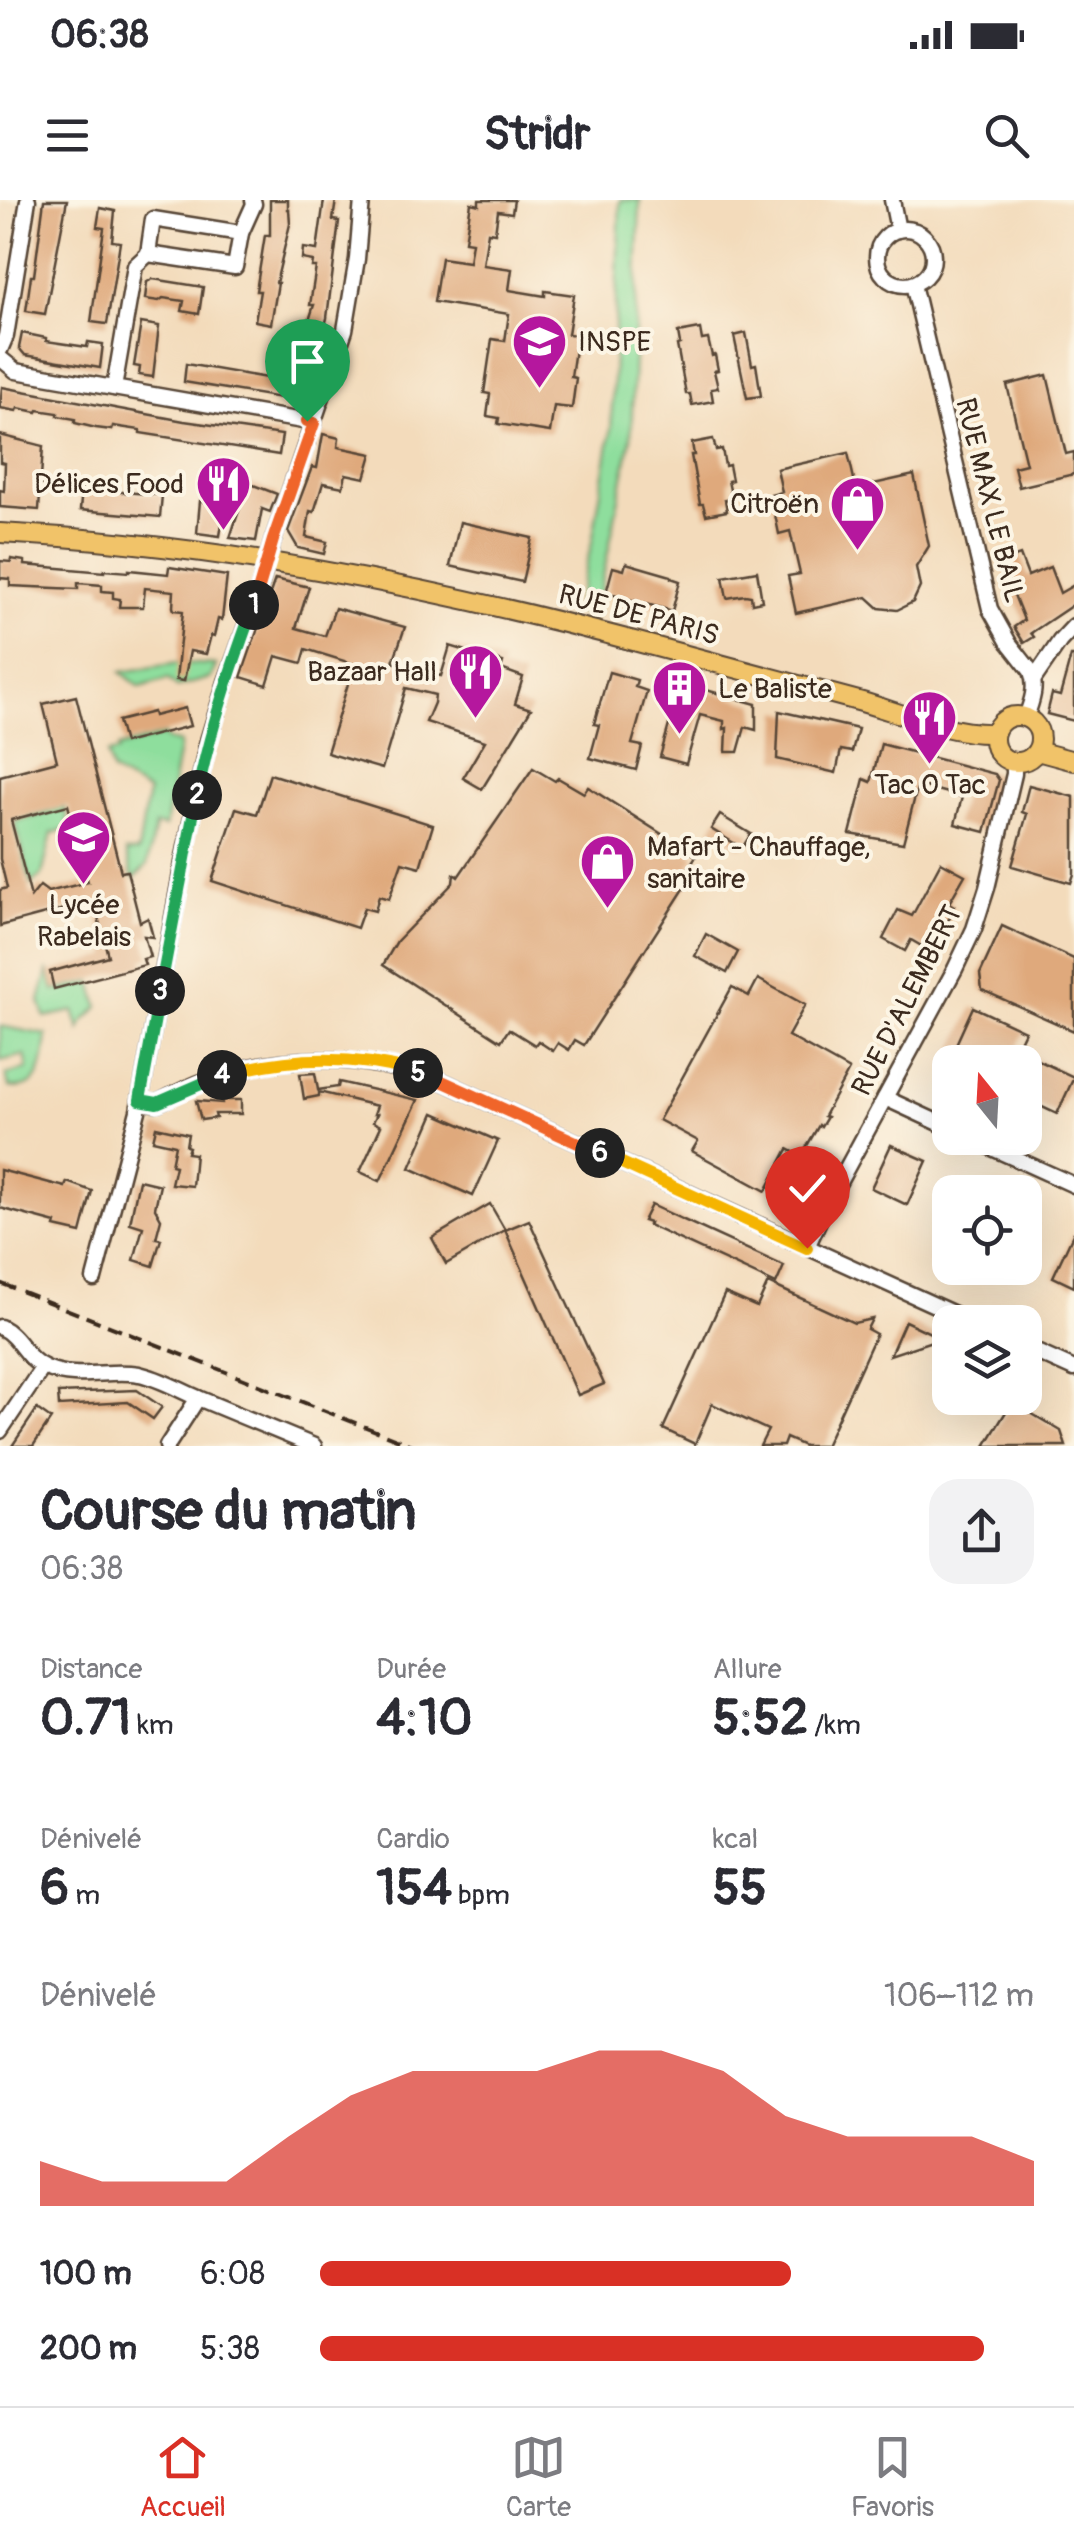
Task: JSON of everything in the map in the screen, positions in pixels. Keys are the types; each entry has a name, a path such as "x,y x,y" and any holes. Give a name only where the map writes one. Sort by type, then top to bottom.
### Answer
{"main road":[{"name":"RUE DE PARIS","path":"0,532 267,561 381,582 524,612 962,730 994,733"},
{"path":"1026,717 1038,728 1037,750 1027,760 1014,762 995,748 994,733 1006,718 1026,717"},
{"path":"1037,750 1074,761"}],"street":[{"path":"0,350 6,336 28,200"},
{"path":"148,254 235,268 241,233 253,200"},
{"path":"94,1280 140,1100 207,744 344,330 357,258 362,200"},
{"path":"892,200 898,230"},
{"path":"114,388 135,266 148,254 153,219 241,233"},
{"path":"898,230 920,233 932,250 930,271 912,284 891,282 879,265 881,243 898,230"},
{"name":"RUE MAX LE BAIL","path":"912,284 985,592 997,626 1034,679"},
{"path":"0,358 16,371 314,423"},
{"path":"1026,717 1034,679 1074,626"},
{"name":"RUE D'ALEMBERT","path":"807,1248 974,930 1014,762"},
{"path":"140,1100 157,1103 225,1074 273,1063 324,1059 383,1064 444,1082 934,1305"},
{"path":"885,1098 932,1120"},
{"path":"1008,1155 1074,1185"},
{"path":"0,1327 43,1367 82,1376 138,1374 306,1444"},
{"path":"1042,1355 1074,1369"},
{"path":"0,1431 43,1367"},
{"path":"167,1446 198,1398"}],"green space":[{"path":"620,200 640,200 631,438 595,617 575,611 592,542 611,432"},
{"path":"178,663 216,665 211,678 177,687 168,679 140,687 121,672"},
{"path":"164,735 167,740 180,743 165,827 155,825 147,865 135,878 126,852 138,852 148,792 112,772 107,754"},
{"path":"65,808 70,828 52,833 42,875 31,884 15,822"},
{"path":"48,971 54,991 92,982 99,1007 80,1030 74,1011 45,1017 40,1001"},
{"path":"0,1026 47,1035 40,1072 29,1085 9,1087 6,1075 28,1069 25,1055 0,1061"}],"building":[{"path":"44,200 67,200 45,314 26,311"},
{"path":"270,200 288,200 290,224 271,324 255,321 265,235 270,235"},
{"path":"324,200 336,200 333,220 339,221 327,318 318,354 314,353 312,360 298,355 314,305 310,305 316,267 312,267 313,261 302,259 303,248 317,250"},
{"path":"479,200 514,200 512,213 498,211 495,233 488,232 483,265 512,269 509,290 545,296 545,291 574,295 568,334 577,335 571,377 576,378 572,408 554,406 550,432 498,424 499,418 487,416 490,394 484,393 492,339 505,341 509,314 434,302 441,258 469,262 472,242 465,241 471,203 479,205"},
{"path":"100,208 115,211 112,241 120,242 107,324 91,322 104,228 97,227"},
{"path":"153,279 203,287 199,314 182,311 184,301 145,299 147,282"},
{"path":"141,323 159,326 153,377 139,375 140,367 134,366"},
{"path":"700,329 702,340 708,339 712,356 715,355 718,388 711,389 713,401 692,405 690,394 686,394 678,333"},
{"path":"22,333 87,347 88,342 103,344 100,368 25,355 19,348"},
{"path":"746,333 761,396 747,398 734,336"},
{"path":"186,364 290,382 291,377 308,379 305,396 299,401 184,382"},
{"path":"1047,375 1066,454 1074,452 1074,474 1019,487 1014,467 1026,464 1007,385"},
{"path":"2,387 282,435 279,455 113,426 112,430 96,428 75,423 75,419 58,413 0,408"},
{"path":"323,434 339,438 338,447 372,454 365,478 346,474 343,487 323,483 314,512 310,511 306,537 327,542 324,554 298,548 288,531 312,467 317,468"},
{"path":"0,435 43,446 39,510 0,507 5,463 0,462"},
{"path":"713,439 716,450 722,449 725,466 729,465 732,499 725,500 727,511 706,515 700,504 692,443"},
{"path":"848,453 856,488 914,475 929,546 916,567 920,587 913,602 897,610 879,608 867,597 796,613 788,576 800,574 790,531 779,534 771,495 782,492 777,469"},
{"path":"211,483 228,485 220,536 197,533 200,501 208,503"},
{"path":"248,483 277,494 270,512 262,509 256,541 230,538"},
{"path":"82,489 162,495 160,517 80,510"},
{"path":"460,522 532,538 522,582 450,566"},
{"path":"1020,555 1028,576 1050,567 1060,593 1074,585 1074,604 1031,633 1034,637 1024,643 1014,627 1024,620 1001,562"},
{"path":"0,561 25,561 25,565 104,572 168,574 169,567 227,576 222,620 218,619 206,654 190,651 184,681 176,680 183,611 174,610 174,591 145,588 143,607 119,607 120,599 113,598 113,592 102,591 102,585 78,583 78,589 10,586 10,579 0,578"},
{"path":"626,563 680,581 672,611 606,593 613,567 624,570"},
{"path":"757,571 762,601 752,603 751,596 745,595 727,598 723,577"},
{"path":"275,579 309,587 296,628 325,636 335,608 405,627 393,662 401,668 441,676 450,646 503,662 501,669 523,677 515,704 531,709 482,789 463,778 485,741 426,722 435,695 406,688 382,769 327,753 354,664 306,649 302,663 276,656 267,685 241,677"},
{"path":"1071,656 1074,721 1047,714 1052,694 1060,696"},
{"path":"609,672 637,680 635,687 647,691 632,744 642,746 636,770 590,758 599,725 594,724"},
{"name":"Le Baliste","path":"667,679 756,704 756,730 745,727 738,752 726,752 724,721 700,715 686,764 660,757 674,707 661,704"},
{"path":"76,696 121,872 127,871 140,922 148,918 153,937 144,936 150,957 143,959 145,965 54,989 50,972 108,956 94,901 0,926 0,890 7,888 0,859 0,776 57,761 43,704","holes":["68,805 88,882 48,892 40,886 31,897 11,820"]},
{"path":"185,708 190,726 124,743 118,721"},
{"path":"779,711 858,729 852,752 841,750 836,773 777,759"},
{"path":"881,744 995,774 999,780 985,832 955,824 962,797 918,785 903,843 850,834 864,779 871,782"},
{"path":"533,768 584,793 588,787 696,856 689,867 696,870 584,1045 575,1040 569,1050 558,1043 553,1051 538,1041 535,1045 509,1029 501,1041 383,965 397,941 453,883 454,874 458,877"},
{"path":"270,774 433,825 420,867 402,862 389,899 379,896 375,911 364,908 357,928 212,881 236,808 257,814"},
{"path":"1029,785 1074,797 1071,883 1012,866 1027,814 1022,812"},
{"path":"720,815 751,834 742,848 711,829"},
{"path":"941,862 965,875 949,903 954,906 952,914 946,924 943,922 930,951 911,940 905,951 883,939 898,910 912,916"},
{"path":"1002,926 1074,959 1074,1031 982,990 980,974"},
{"path":"706,934 738,952 727,973 695,956"},
{"path":"758,979 805,1005 788,1036 849,1070 821,1127 801,1156 788,1149 766,1191 692,1151 698,1141 659,1120 732,987 749,996"},
{"path":"973,1007 1025,1031 1018,1045 956,1045"},
{"path":"1042,1062 1074,1077 1057,1114 1042,1107"},
{"path":"315,1073 318,1090 338,1087 339,1082 418,1100 380,1181 360,1172 381,1126 373,1122 377,1106 319,1092 319,1096 304,1099 300,1074"},
{"path":"241,1100 241,1114 215,1114 216,1118 201,1120 196,1101"},
{"path":"434,1113 498,1141 473,1196 410,1168"},
{"path":"156,1127 188,1134 187,1153 195,1154 192,1186 171,1184 175,1145 153,1140"},
{"path":"891,1145 927,1161 907,1205 871,1188"},
{"path":"0,1170 65,1187 67,1182 92,1191 81,1233 0,1208"},
{"path":"139,1180 160,1185 155,1208 161,1219 156,1238 161,1239 153,1266 134,1260 143,1227 130,1223"},
{"path":"490,1204 505,1230 446,1264 432,1238"},
{"path":"651,1205 784,1266 776,1284 648,1225 643,1221"},
{"path":"529,1220 604,1384 578,1395 505,1230"},
{"path":"1074,1232 1074,1287 1053,1277"},
{"path":"768,1283 854,1323 872,1319 867,1329 876,1334 825,1446 804,1446 786,1438 783,1446 760,1446 768,1430 712,1404 695,1444 663,1429 725,1293 757,1307"},
{"path":"905,1321 932,1334 932,1341 890,1355"},
{"path":"137,1390 162,1407 153,1419 128,1402 59,1406 58,1393"},
{"path":"37,1409 51,1419 33,1446 12,1446"},
{"path":"1004,1415 1034,1415 1061,1431 1066,1446 985,1446"}],"railway":[{"path":"0,1283 414,1446"}],"place":[{"name":"INSPE","path":"539,390"},
{"name":"Délices Food","path":"223,532"},
{"name":"Citroën","path":"858,552"},
{"name":"Bazaar Hall","path":"476,720"},
{"name":"Le Baliste","path":"679,737"},
{"name":"Tac O Tac","path":"930,767"},
{"name":"Lycée Rabelais","path":"84,887"},
{"name":"Mafart - Chauffage, sanitaire","path":"608,911"}],"route":[{"path":"307,421 314,423 207,744 140,1100 157,1103 198,1083 273,1063 324,1059 383,1064 444,1082 807,1248"}]}
